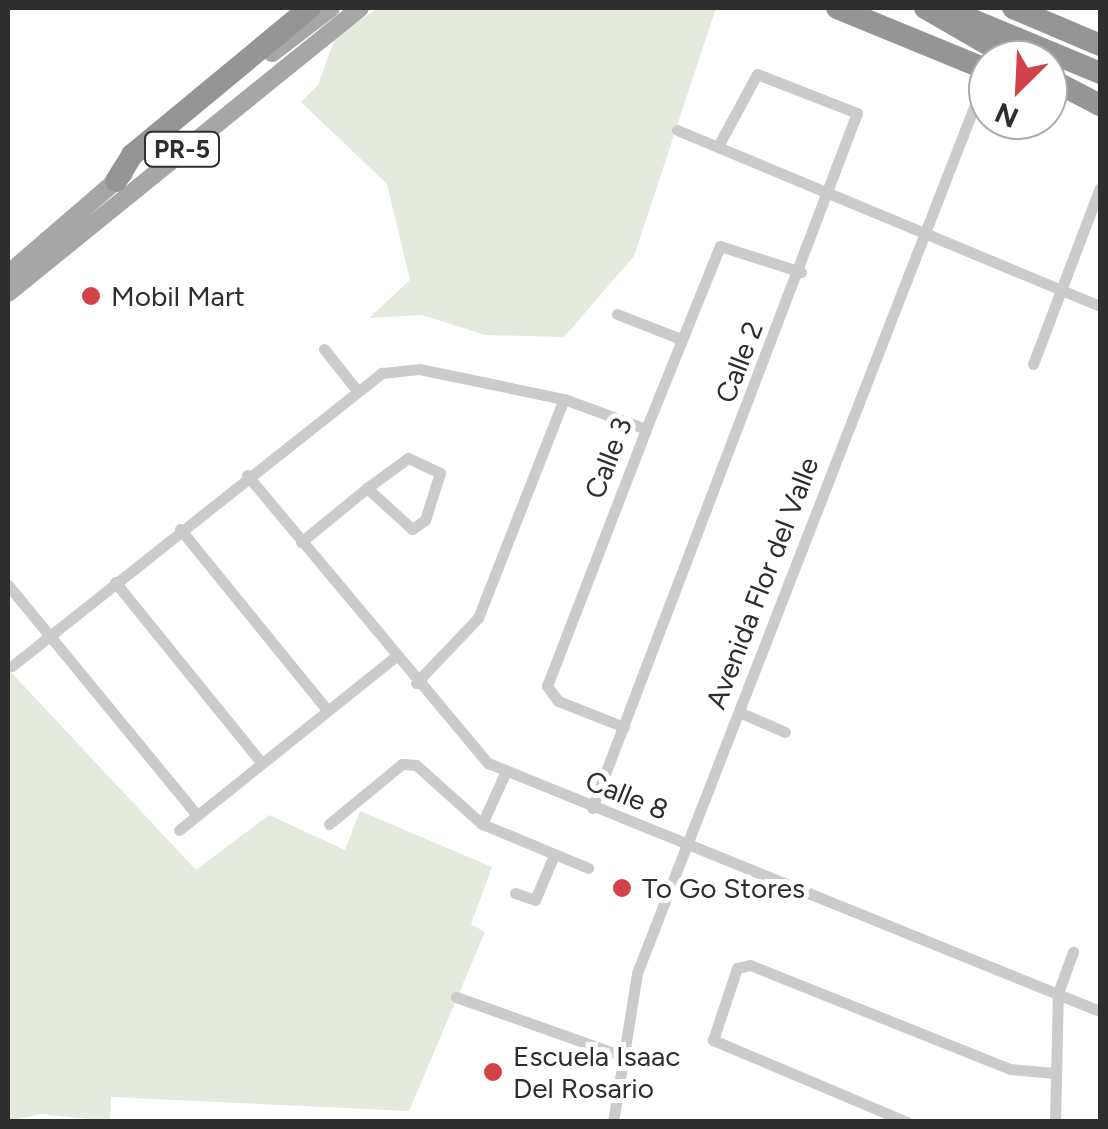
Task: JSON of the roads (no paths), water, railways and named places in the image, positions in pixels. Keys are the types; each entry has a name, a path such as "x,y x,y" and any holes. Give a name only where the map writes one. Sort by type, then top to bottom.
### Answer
{"highway":[{"path":"116,181 132,155 310,8"},
{"path":"837,8 968,62"},
{"path":"926,8 981,40"},
{"path":"944,8 1100,73"},
{"path":"982,8 1100,59"},
{"path":"1013,8 1100,45"},
{"path":"1068,88 1100,105"},
{"path":"1068,104 1100,118"}],"main road":[{"name":"PR-5","path":"8,274 116,181 331,8"},
{"name":"PR-5","path":"8,293 360,8"},
{"path":"166,162 237,82"}],"street":[{"name":"Calle 2","path":"592,808 832,191 858,112 771,75 744,82 718,146"},
{"name":"Avenida Flor del Valle","path":"614,1122 617,1054 686,846 968,121"},
{"path":"677,130 926,228 1100,306"},
{"path":"1032,364 1100,188"},
{"name":"Calle 3","path":"624,727 558,702 547,686 646,429 720,246 800,272"},
{"path":"617,314 681,339"},
{"path":"324,349 355,388"},
{"path":"12,666 355,388 419,369 564,399 646,429"},
{"path":"416,683 478,618 564,399"},
{"path":"301,542 367,488 408,458 440,473 426,520 412,529 367,488"},
{"name":"Calle 8","path":"247,475 416,683 488,763 1098,1010"},
{"path":"180,529 326,710"},
{"path":"115,582 262,762"},
{"path":"8,585 196,815"},
{"path":"178,830 395,657"},
{"path":"739,712 785,732"},
{"path":"329,824 402,764 482,824 588,868"},
{"path":"482,824 506,771"},
{"path":"514,893 535,900 554,854"},
{"path":"1054,1122 1058,994 1073,952"},
{"path":"907,1122 713,1040 737,968 750,965 1010,1069 1055,1074"},
{"path":"456,996 617,1054"}],"place":[{"name":"Mobil Mart","path":"91,296"},
{"name":"To Go Stores","path":"622,888"},
{"name":"Escuela Isaac Del Rosario","path":"493,1072"}]}
